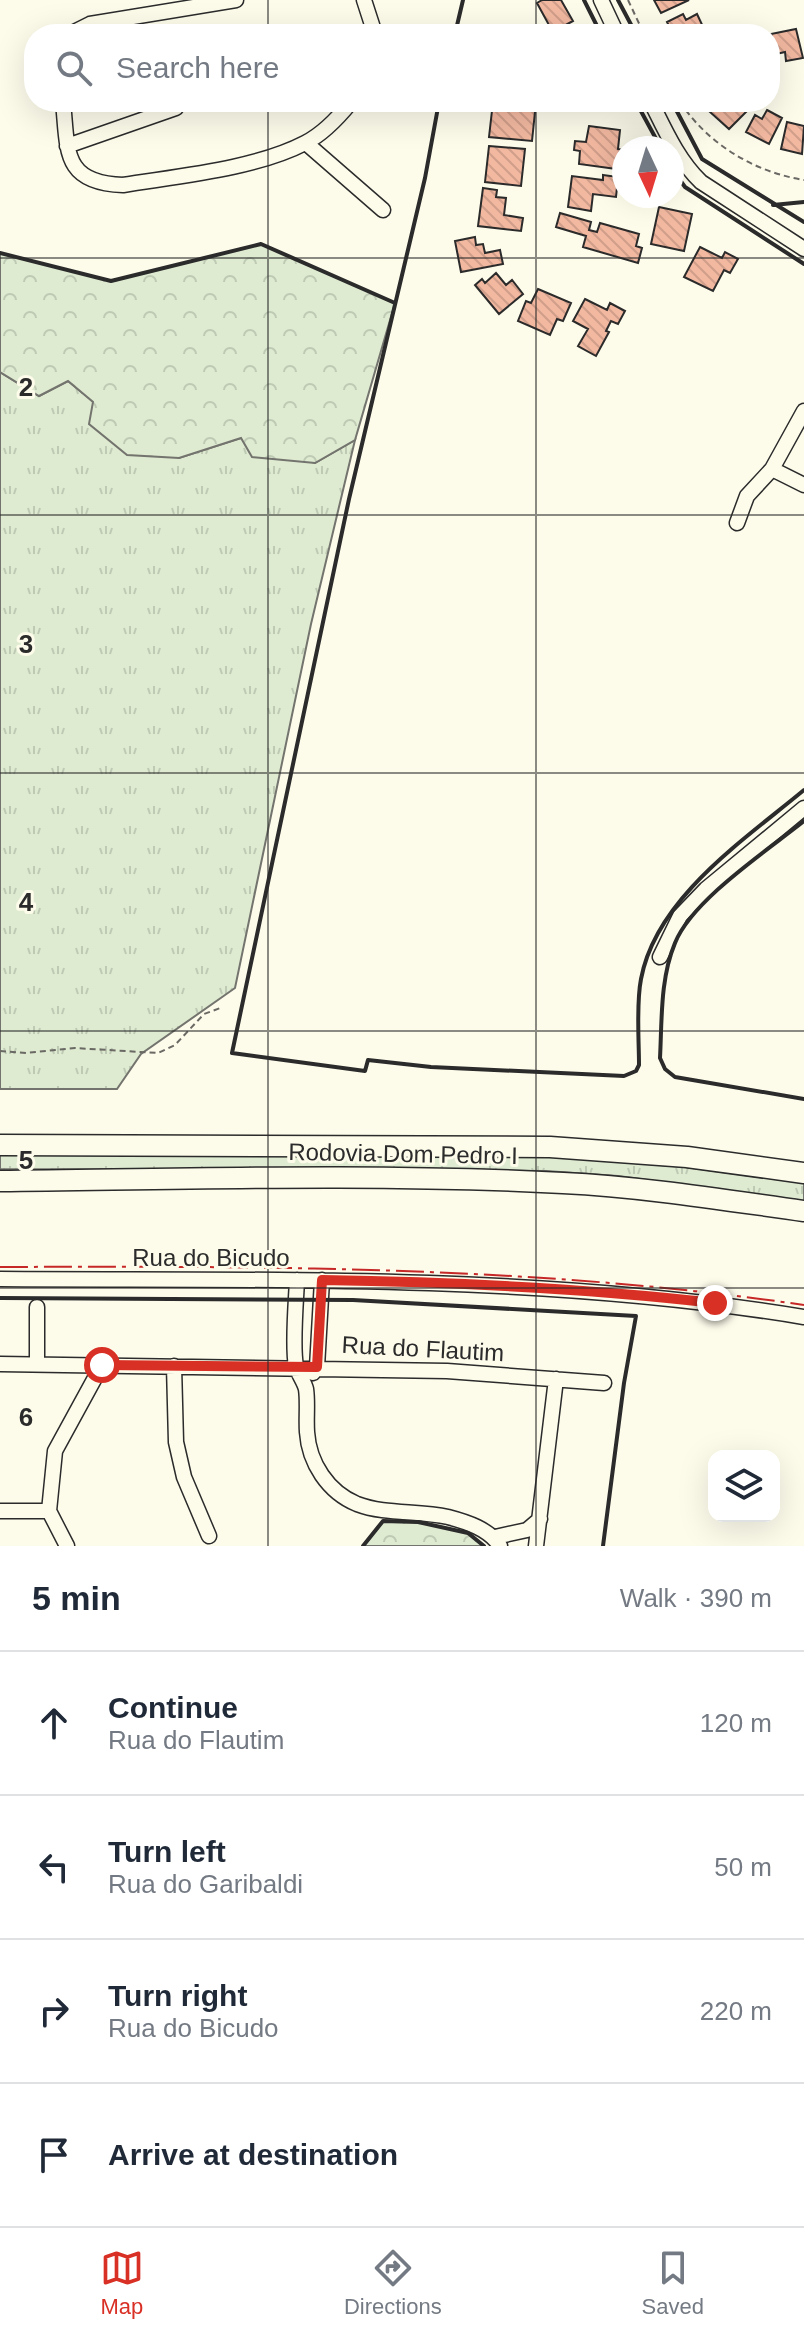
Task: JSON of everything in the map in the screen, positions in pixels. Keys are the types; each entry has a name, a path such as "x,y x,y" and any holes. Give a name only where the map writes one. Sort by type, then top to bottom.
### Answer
{"highway":[{"name":"Rodovia Dom Pedro I","path":"2,1145 550,1147 687,1157 804,1173"},
{"name":"Rodovia Dom Pedro I","path":"0,1181 367,1178 564,1183 804,1211"},
{"path":"0,1192 119,1180"}],"street":[{"path":"90,24 236,0"},
{"path":"364,0 372,24"},
{"path":"601,0 612,24"},
{"path":"64,112 71,163 81,175 103,185 123,185 252,161 306,143 342,112"},
{"path":"67,146 165,112"},
{"path":"656,112 678,154 701,182 804,249"},
{"path":"306,143 383,210"},
{"path":"737,523 747,496 772,469 804,411"},
{"path":"772,469 804,485"},
{"path":"660,957 680,916 706,889 804,808"},
{"name":"Rua do Bicudo","path":"0,1279 450,1282 575,1289 715,1303 804,1317"},
{"path":"297,1280 296,1367 306,1388 310,1452 319,1472 334,1489 356,1503 384,1511 447,1517 483,1530 497,1542 527,1530 540,1519"},
{"path":"306,1388 317,1367 322,1280"},
{"path":"37,1307 37,1364"},
{"name":"Rua do Flautim","path":"0,1364 447,1371 604,1383"},
{"path":"67,1546 49,1511 55,1451 102,1365"},
{"path":"174,1366 176,1442 184,1477 209,1536"},
{"path":"536,1546 556,1379"},
{"path":"0,1511 49,1511"}],"path":[{"path":"628,0 639,24"},
{"path":"688,112 712,140 782,177 804,180"},
{"path":"0,1051 26,1053 75,1048 158,1053 175,1045 204,1014 223,1007"}],"green space":[{"path":"261,244 395,303 355,440 315,463 252,457 241,438 179,458 127,455 89,424 93,402 68,381 39,396 0,372 0,253 112,281"},
{"path":"0,372 39,396 68,381 94,402 179,458 241,438 315,463 355,440 311,624 235,988 141,1054 117,1089 0,1089"},
{"path":"0,1155 546,1156 685,1167 804,1183 804,1201 618,1176 546,1171 0,1169"},
{"path":"383,1521 418,1522 468,1533 484,1546 363,1546"}],"building":[{"path":"561,0 573,21 548,24 537,3"},
{"path":"654,0 689,0 661,13"},
{"path":"683,14 686,20 697,14 702,24 668,24"},
{"path":"796,29 803,58 786,61 785,52 780,53 780,32"},
{"path":"492,112 535,112 532,141 489,137"},
{"path":"710,112 746,112 729,129"},
{"path":"766,112 782,118 769,144 746,132 755,115 762,119"},
{"path":"787,122 804,126 802,154 781,149"},
{"path":"589,126 620,130 619,136 612,136 612,168 579,164 580,151 574,150 575,141 586,142"},
{"path":"489,146 525,149 521,186 485,182"},
{"path":"603,175 612,176 612,196 593,194 591,211 568,207 572,176 603,180"},
{"path":"483,188 497,190 496,197 506,198 504,215 523,218 521,231 478,226"},
{"path":"659,208 692,214 684,251 651,244"},
{"path":"560,213 591,222 589,230 597,232 600,223 639,234 636,246 642,248 638,263 583,247 586,236 556,227"},
{"path":"475,237 476,245 483,244 485,253 500,250 503,264 461,272 455,241"},
{"path":"700,247 722,258 725,252 738,259 730,273 724,270 713,291 684,277"},
{"path":"496,273 506,285 512,280 523,294 499,314 475,285 482,279 485,283"},
{"path":"538,289 571,303 563,321 557,319 550,335 518,321 526,301 531,303"},
{"path":"585,299 607,310 610,303 625,311 618,324 611,321 606,331 609,332 596,356 578,346 588,329 573,321"}],"wall":[{"path":"457,24 463,0"},
{"path":"584,0 596,24"},
{"path":"618,0 631,24"},
{"path":"437,112 425,178 349,499 232,1053 365,1071 368,1060 431,1067 624,1076 636,1071 639,1065 639,989 650,950 664,922 683,897 730,850 804,790"},
{"path":"641,112 654,136"},
{"path":"677,112 702,159 804,222"},
{"path":"684,186 804,264"},
{"path":"773,205 804,202"},
{"path":"0,253 111,281 261,244 395,303"},
{"path":"804,821 732,877 684,927 675,943 667,971 660,1058 665,1069 675,1077 804,1099"},
{"path":"0,1298 353,1300 636,1316 603,1546"},
{"path":"363,1546 383,1521 418,1522 468,1533 484,1546"}],"power":[{"path":"0,1267 403,1271 604,1282 804,1305"}],"route":[{"path":"102,1365 317,1367 322,1280 561,1288 715,1303"}]}
